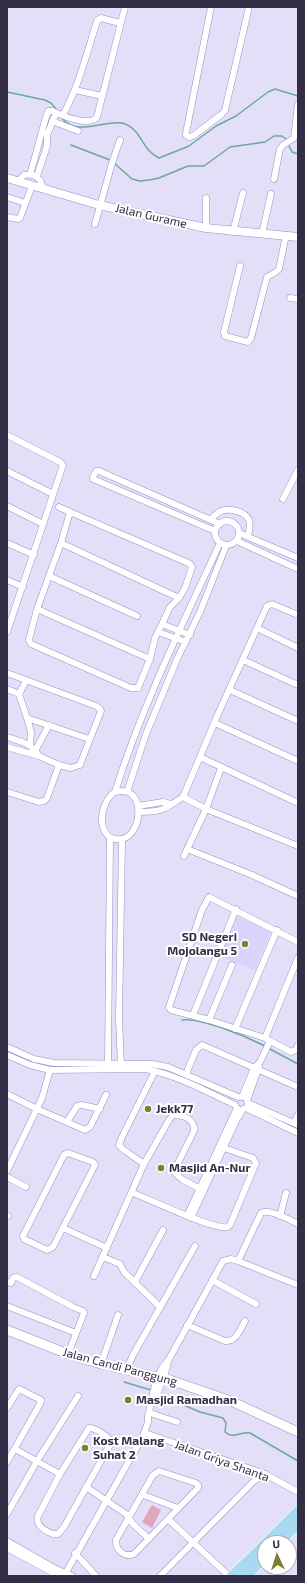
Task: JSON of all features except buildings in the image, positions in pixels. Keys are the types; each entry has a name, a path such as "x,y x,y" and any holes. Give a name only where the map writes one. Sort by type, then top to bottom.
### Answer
{"main road":[{"name":"Jalan Candi Panggung","path":"7,1330 68,1354 101,1364 160,1377 231,1401 298,1432"},
{"path":"277,1535 298,1511"},
{"path":"282,1535 298,1524"},
{"path":"232,1576 257,1554"},
{"path":"246,1576 257,1565"}],"street":[{"path":"36,176 47,146 40,134 48,111 84,122 95,120 98,116 125,7"},
{"path":"211,7 190,108 186,133 186,136 189,137 195,135 220,116 225,110 249,7"},
{"path":"63,115 75,90 97,21 99,18 102,18 120,23"},
{"path":"75,90 102,96"},
{"path":"274,179 280,149 283,145 294,138 298,104"},
{"path":"30,174 40,143 46,135 56,113"},
{"path":"52,121 78,131"},
{"path":"95,224 112,161 120,140"},
{"path":"18,181 21,176 30,174 36,176 41,182 42,189"},
{"name":"Jalan Gurame","path":"7,178 99,205 206,228 233,232 298,237"},
{"path":"7,217 20,218 32,186"},
{"path":"233,232 243,193"},
{"path":"262,234 271,194"},
{"path":"7,197 25,203"},
{"path":"206,198 206,228"},
{"path":"240,266 224,330 225,336 248,342 251,338 267,277 278,270 286,235"},
{"path":"290,298 298,299"},
{"path":"7,435 62,463 63,465 62,472 53,494 23,587 10,616 7,632"},
{"path":"215,531 93,479 96,470 220,524"},
{"path":"283,499 298,470"},
{"path":"7,471 53,494"},
{"path":"7,506 43,524"},
{"path":"59,507 190,564 192,569 185,588 179,598 170,607 158,632 140,686 134,689 31,644 29,640 37,609 61,543 70,512"},
{"path":"211,519 219,512 225,510 242,513 248,518 249,521 248,536"},
{"path":"224,522 232,522 237,526 239,533 236,541 231,545 223,544 216,537 215,531 220,524 224,522"},
{"path":"239,533 298,558"},
{"path":"236,541 298,569"},
{"path":"7,542 34,555"},
{"path":"61,543 179,598"},
{"path":"115,792 125,758 151,694 176,638 223,544"},
{"path":"127,792 146,734 178,657 190,635 223,544"},
{"path":"49,576 137,616"},
{"path":"7,580 23,587"},
{"path":"138,809 149,812 164,809 170,804 183,798 257,628 269,604 298,615"},
{"path":"37,609 150,659"},
{"path":"162,624 190,635"},
{"path":"257,628 298,648"},
{"path":"158,632 186,642"},
{"path":"243,660 298,685"},
{"path":"7,673 99,707 100,709 100,714 80,765 71,768 59,765 7,737"},
{"path":"26,681 19,694 31,732 34,752"},
{"path":"7,689 19,694"},
{"path":"230,690 298,721"},
{"path":"27,718 49,724 89,739"},
{"path":"215,723 298,762"},
{"path":"34,752 49,724"},
{"path":"7,747 34,752"},
{"path":"200,757 298,803"},
{"path":"7,792 39,802 44,802 48,798 59,765"},
{"path":"184,856 206,809 221,768"},
{"path":"108,1066 110,838 104,830 102,808 110,794 120,790 127,792 135,799 138,809 135,827 128,836 122,840 110,838"},
{"path":"183,798 206,809 298,846"},
{"path":"121,1066 119,1018 122,840"},
{"path":"187,849 298,896"},
{"path":"298,942 277,930 209,897 200,917 169,1007 171,1010 209,1020 268,1041 291,1052 297,1049 298,1045"},
{"path":"193,1015 236,910"},
{"path":"235,1029 277,930"},
{"path":"189,1216 265,1052 298,958"},
{"path":"209,1020 232,965"},
{"path":"109,1017 119,1018"},
{"path":"186,1074 196,1050 202,1046 298,1088"},
{"path":"7,1047 34,1059 54,1063 108,1066 152,1064 168,1067 186,1074 298,1133"},
{"path":"7,1055 30,1065 50,1070 108,1066"},
{"path":"121,1066 155,1071 177,1078 296,1124 298,1115"},
{"path":"7,1171 42,1098 50,1070"},
{"path":"144,1164 121,1149 120,1145 122,1137 155,1071"},
{"path":"7,1094 36,1109 86,1130 90,1127 106,1095"},
{"path":"212,1168 224,1148 242,1103"},
{"path":"67,1122 77,1106 82,1105 100,1109"},
{"path":"94,1276 133,1192 144,1164 171,1116 177,1115 193,1122 194,1131 175,1170 176,1174 183,1180 202,1190"},
{"path":"133,1192 189,1216 220,1228 225,1228 230,1225 256,1163 253,1158 224,1148"},
{"path":"71,1153 93,1162 95,1165 63,1228 53,1247 49,1250 23,1238 23,1234 64,1155 71,1153"},
{"path":"7,1176 26,1188"},
{"path":"280,1216 286,1193"},
{"path":"238,1261 263,1212 266,1211 298,1224"},
{"path":"63,1228 107,1248"},
{"path":"135,1282 163,1230"},
{"path":"127,1369 133,1355 195,1246"},
{"path":"103,1257 120,1264 124,1272 160,1307"},
{"path":"148,1422 147,1418 163,1365 168,1361 212,1280 225,1260 231,1259 238,1261 298,1285"},
{"path":"7,1282 10,1283 13,1278 16,1277 83,1311 84,1313 68,1354"},
{"path":"212,1280 256,1304"},
{"path":"7,1306 76,1333"},
{"path":"101,1364 118,1315"},
{"path":"187,1325 224,1341 230,1341 236,1337 245,1320"},
{"path":"7,1408 19,1389 40,1398 41,1401 7,1462"},
{"path":"58,1574 75,1553 144,1433 153,1414 156,1392"},
{"path":"7,1514 37,1461 78,1396"},
{"path":"153,1414 178,1422"},
{"path":"94,1428 110,1439 111,1444 86,1487 61,1531 56,1535 48,1532 39,1524 37,1520 60,1474 88,1429 94,1428"},
{"name":"Jalan Griya Shanta","path":"144,1433 265,1474 298,1492"},
{"path":"15,1449 60,1474"},
{"path":"254,1470 254,1481"},
{"path":"159,1471 196,1483 198,1487 196,1491 134,1554 127,1556 122,1554 115,1542 143,1494 153,1475 159,1471"},
{"path":"160,1576 254,1481 265,1474"},
{"path":"86,1487 126,1514 132,1523 149,1539"},
{"path":"143,1494 178,1508"},
{"path":"168,1519 228,1576"},
{"path":"7,1541 12,1548 58,1574 72,1576"},
{"path":"75,1553 96,1576"}],"shaded area":[{"name":"SD Negeri Mojolangu 5","path":"235,915 271,932 255,970 219,956"},
{"path":"152,1505 161,1510 152,1528 142,1522"}],"waterway":[{"path":"62,118 68,124 82,127 122,123 134,129 148,150 159,158 189,146 216,126 236,116 268,92 275,89 298,96"},
{"path":"7,92 45,100 51,103 56,109"},
{"path":"113,162 132,179 140,181 149,180 159,178 188,166 204,166 230,147 265,142 274,136 282,136 286,139"},
{"path":"71,145 110,160"},
{"path":"289,146 292,152 298,154"},
{"path":"182,1020 190,1020 212,1025 236,1033 265,1046"},
{"path":"268,1048 298,1064"},
{"path":"124,1382 151,1390"},
{"path":"160,1395 200,1412 223,1418 226,1423 225,1432 228,1434 234,1435 250,1433 298,1461"}],"place":[{"name":"SD Negeri Mojolangu 5","path":"245,944"},
{"name":"Jekk77","path":"148,1109"},
{"name":"Masjid An-Nur","path":"161,1168"},
{"name":"Masjid Ramadhan","path":"128,1400"},
{"name":"Kost Malang Suhat 2","path":"85,1448"}]}
